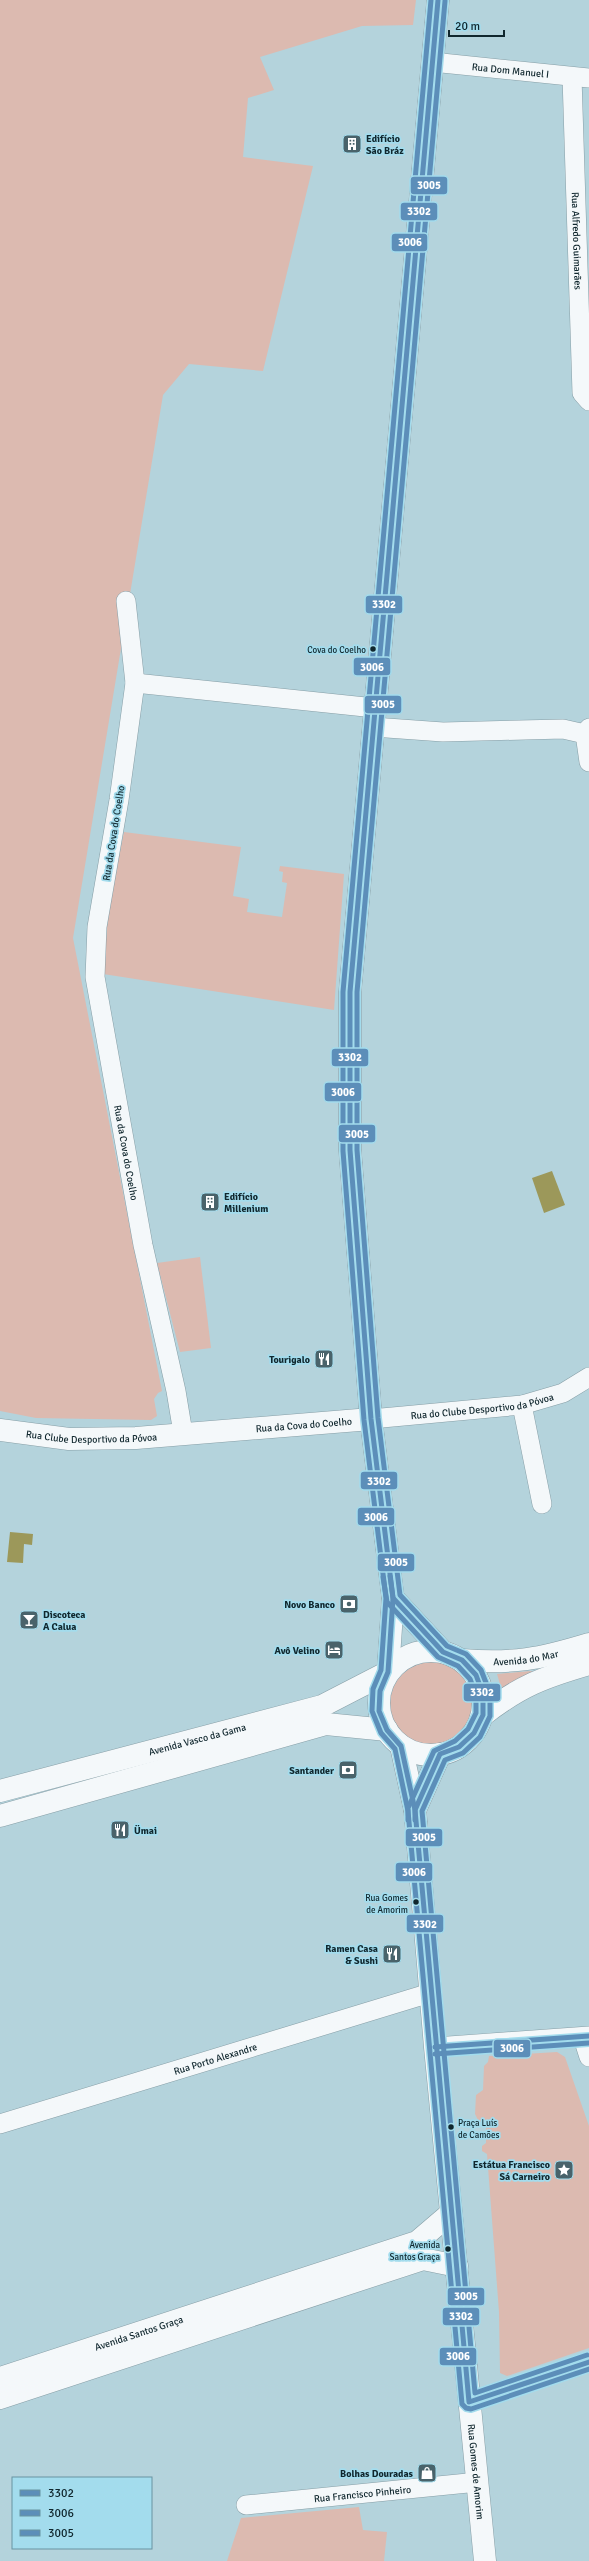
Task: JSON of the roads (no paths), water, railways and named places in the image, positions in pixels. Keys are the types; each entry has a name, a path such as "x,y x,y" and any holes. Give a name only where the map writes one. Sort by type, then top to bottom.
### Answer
{"main road":[{"path":"393,1598 452,1656 476,1675 483,1694 482,1715 474,1733 459,1747 440,1754 419,1754 394,1738 379,1712 380,1691 388,1672 393,1598 371,1419 350,1150 351,984 438,0"},
{"name":"Rua da Cova do Coelho","path":"183,1434 371,1419"},
{"name":"Rua Clube Desportivo da Póvoa","path":"0,1430 69,1439 136,1438 183,1434"},
{"name":"Avenida do Mar","path":"452,1656 499,1663 534,1659 589,1644"},
{"path":"388,1672 403,1658 423,1651 452,1656"},
{"name":"Avenida do Mar","path":"482,1715 510,1693 546,1677 589,1664"},
{"name":"Avenida Vasco da Gama","path":"0,1791 322,1706 388,1672"},
{"name":"Avenida Vasco da Gama","path":"0,1816 326,1724 394,1738"},
{"name":"Rua Gomes de Amorim","path":"394,1738 415,1810 435,2047 485,2561"},
{"name":"Rua Gomes de Amorim","path":"415,1810 440,1754"},
{"name":"Avenida Santos Graça","path":"0,2378 417,2242 451,2213"},
{"name":"Avenida Santos Graça","path":"0,2398 423,2259 457,2266"}],"street":[{"name":"Rua Dom Manuel I","path":"432,62 580,77"},
{"name":"Rua Alfredo Guimarães","path":"580,77 582,393 589,401"},
{"name":"Rua da Cova do Coelho","path":"126,601 135,684 119,800 98,927 95,977 143,1245 176,1391 183,1434"},
{"path":"135,684 374,717 443,732 563,729 587,731 589,762"},
{"name":"Rua do Clube Desportivo da Póvoa","path":"371,1419 522,1405 563,1393 589,1377"},
{"path":"522,1405 542,1504"},
{"name":"Rua Porto Alexandre","path":"0,2124 430,1993"},
{"path":"435,2047 586,2037 589,2057"},
{"path":"469,2402 589,2362"},
{"name":"Rua Francisco Pinheiro","path":"246,2505 478,2482"}],"place":[{"name":"Edifício São Bráz","path":"352,144"},
{"name":"Cova do Coelho","path":"373,649"},
{"name":"Edifício Millenium","path":"210,1202"},
{"name":"Tourigalo","path":"324,1359"},
{"name":"Novo Banco","path":"349,1604"},
{"name":"Discoteca A Calua","path":"29,1620"},
{"name":"Avô Velino","path":"334,1650"},
{"name":"Santander","path":"348,1770"},
{"name":"Ümai","path":"120,1830"},
{"name":"Rua Gomes de Amorim","path":"416,1902"},
{"name":"Ramen Casa & Sushi","path":"392,1954"},
{"name":"Praça Luís de Camões","path":"451,2127"},
{"name":"Estátua Francisco Sá Carneiro","path":"564,2170"},
{"name":"Avenida Santos Graça","path":"448,2249"},
{"name":"Bolhas Douradas","path":"427,2473"}]}
